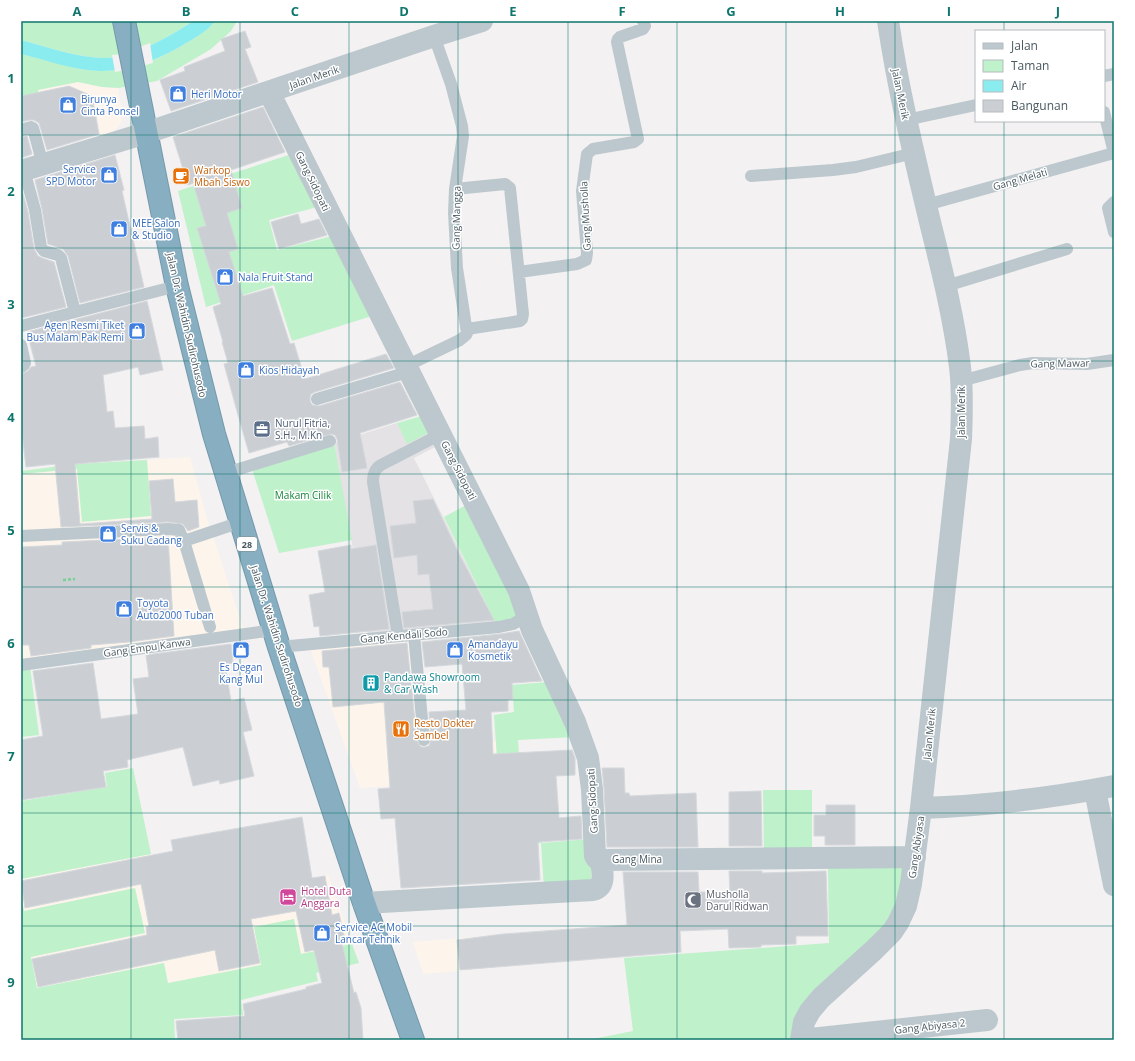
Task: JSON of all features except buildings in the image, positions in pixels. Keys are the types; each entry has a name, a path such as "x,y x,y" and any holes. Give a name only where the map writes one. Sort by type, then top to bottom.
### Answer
{"highway":[{"name":"Jalan Dr. Wahidin Sudirohusodo","path":"124,21 177,286 202,387 226,473 277,638 364,903 413,1040"}],"street":[{"name":"Jalan Merik","path":"888,21 906,120 946,286 956,339 961,380 961,439 921,808"},
{"name":"Jalan Merik","path":"29,169 146,133 472,22"},
{"name":"Gang Sidopati","path":"269,92 519,591 532,630 575,722 585,748 591,773 595,856 597,860 601,860"},
{"name":"Gang Abiyasa","path":"801,1040 804,1022 815,1005 885,939 898,924 906,906 911,884 921,808 995,804 1105,788"},
{"path":"1105,788 1114,885"},
{"name":"Gang Mina","path":"364,903 594,890 600,887 602,882 601,860 915,857"},
{"name":"Gang Abiyasa 2","path":"801,1040 987,1020"}],"lane":[{"name":"Gang Musholla","path":"519,272 577,264 586,260 587,253 582,191 587,154 593,149 634,142 638,139 617,42 620,37 644,29 645,26 643,21"},
{"name":"Gang Mangga","path":"434,36 451,84 462,126 462,142 454,213 457,268 467,329"},
{"path":"906,120 975,105"},
{"path":"1105,116 1114,153"},
{"path":"21,130 31,127 33,128 29,169 41,246 44,251 61,258 75,312"},
{"path":"751,176 856,167 914,153"},
{"name":"Gang Melati","path":"926,206 1114,153"},
{"path":"317,400 407,369 466,336 467,329 522,319 523,314 519,272 509,186 503,184 456,189"},
{"path":"1114,202 1108,208 1114,232"},
{"path":"946,286 1067,249"},
{"path":"21,326 177,286"},
{"path":"21,345 25,363 24,366 21,367"},
{"name":"Gang Mawar","path":"961,380 1033,363 1087,364 1114,360"},
{"path":"398,636 373,475 375,469 381,465 441,434"},
{"path":"226,473 330,441"},
{"path":"184,541 241,522"},
{"path":"21,536 173,529 179,530 184,541 210,627"},
{"name":"Gang Kendali Sodo","path":"277,638 414,635 499,627 513,624 527,616"},
{"path":"414,635 424,740"},
{"name":"Gang Empu Kanwa","path":"21,665 277,638"}],"path":[{"path":"63,580 74,579"}],"shaded area":[{"path":"78,82 102,87 118,88 122,112 121,123 112,133 101,140 97,115 45,125 37,90"},
{"path":"397,423 407,443 432,431 439,445 414,458 496,624 368,634 334,443"},
{"name":"Toyota Auto2000 Tuban","path":"190,457 205,512 244,631 21,661 21,471 77,464 151,516 147,460"},
{"path":"410,638 421,745 496,741 498,779 360,788 310,648"},
{"path":"151,854 161,902 328,875 352,944 301,954 294,919 262,965 168,983 163,963 37,988 31,957 145,933 135,888 24,911 21,896 21,879"},
{"path":"502,935 505,967 423,974 413,942"}],"green space":[{"path":"21,21 193,21 174,33 140,50 117,57 96,58 52,49 21,40"},
{"path":"215,21 237,21 231,31 211,49 157,81 118,88 102,87 78,82 38,90 39,97 21,101 21,54 90,70 120,70 140,65 169,53 203,33"},
{"path":"295,153 321,206 269,220 277,250 336,235 375,315 292,341 274,285 206,307 178,191"},
{"path":"425,415 432,431 407,444 397,423"},
{"name":"Makam Cilik","path":"334,443 352,540 279,553 252,469"},
{"path":"147,460 151,516 82,522 77,469 21,474 21,471 77,464"},
{"path":"468,504 520,615 496,624 444,517"},
{"path":"30,667 39,735 21,737 21,668"},
{"path":"548,682 574,737 518,740 523,817 540,816 542,843 589,839 592,887 544,889 541,843 503,845 494,715 514,712 512,685"},
{"path":"133,768 151,854 21,879 21,801 107,787 105,773"},
{"path":"763,790 812,790 812,852 764,852"},
{"path":"908,864 901,903 794,1040 588,1040 633,1031 624,958 829,943 828,865"},
{"path":"135,888 145,933 31,957 37,988 164,963 168,983 261,965 254,927 294,919 301,954 352,944 359,963 316,973 318,981 241,1000 243,1015 174,1019 175,1040 21,1040 21,896 24,911"}],"water":[{"path":"193,21 215,21 198,36 169,53 140,65 120,70 99,71 79,69 21,54 21,40 63,52 96,58 117,57 152,45"}],"pier":[{"path":"150,43 153,63 115,72 112,55 122,54"}],"place":[{"name":"Heri Motor","path":"178,94"},
{"name":"Birunya Cinta Ponsel","path":"68,105"},
{"name":"Service SPD Motor","path":"109,175"},
{"name":"Warkop Mbah Siswo","path":"181,176"},
{"name":"MEE Salon & Studio","path":"119,229"},
{"name":"Nala Fruit Stand","path":"225,277"},
{"name":"Agen Resmi Tiket Bus Malam Pak Remi","path":"137,331"},
{"name":"Kios Hidayah","path":"246,370"},
{"name":"Nurul Fitria, S.H., M.Kn","path":"262,429"},
{"name":"Servis & Suku Cadang","path":"108,534"},
{"name":"Toyota Auto2000 Tuban","path":"124,609"},
{"name":"Es Degan Kang Mul","path":"241,650"},
{"name":"Amandayu Kosmetik","path":"455,650"},
{"name":"Pandawa Showroom & Car Wash","path":"371,683"},
{"name":"Resto Dokter Sambel","path":"401,729"},
{"name":"Hotel Duta Anggara","path":"288,897"},
{"name":"Musholla Darul Ridwan","path":"693,900"},
{"name":"Service AC Mobil Lancar Tehnik","path":"322,933"}]}
